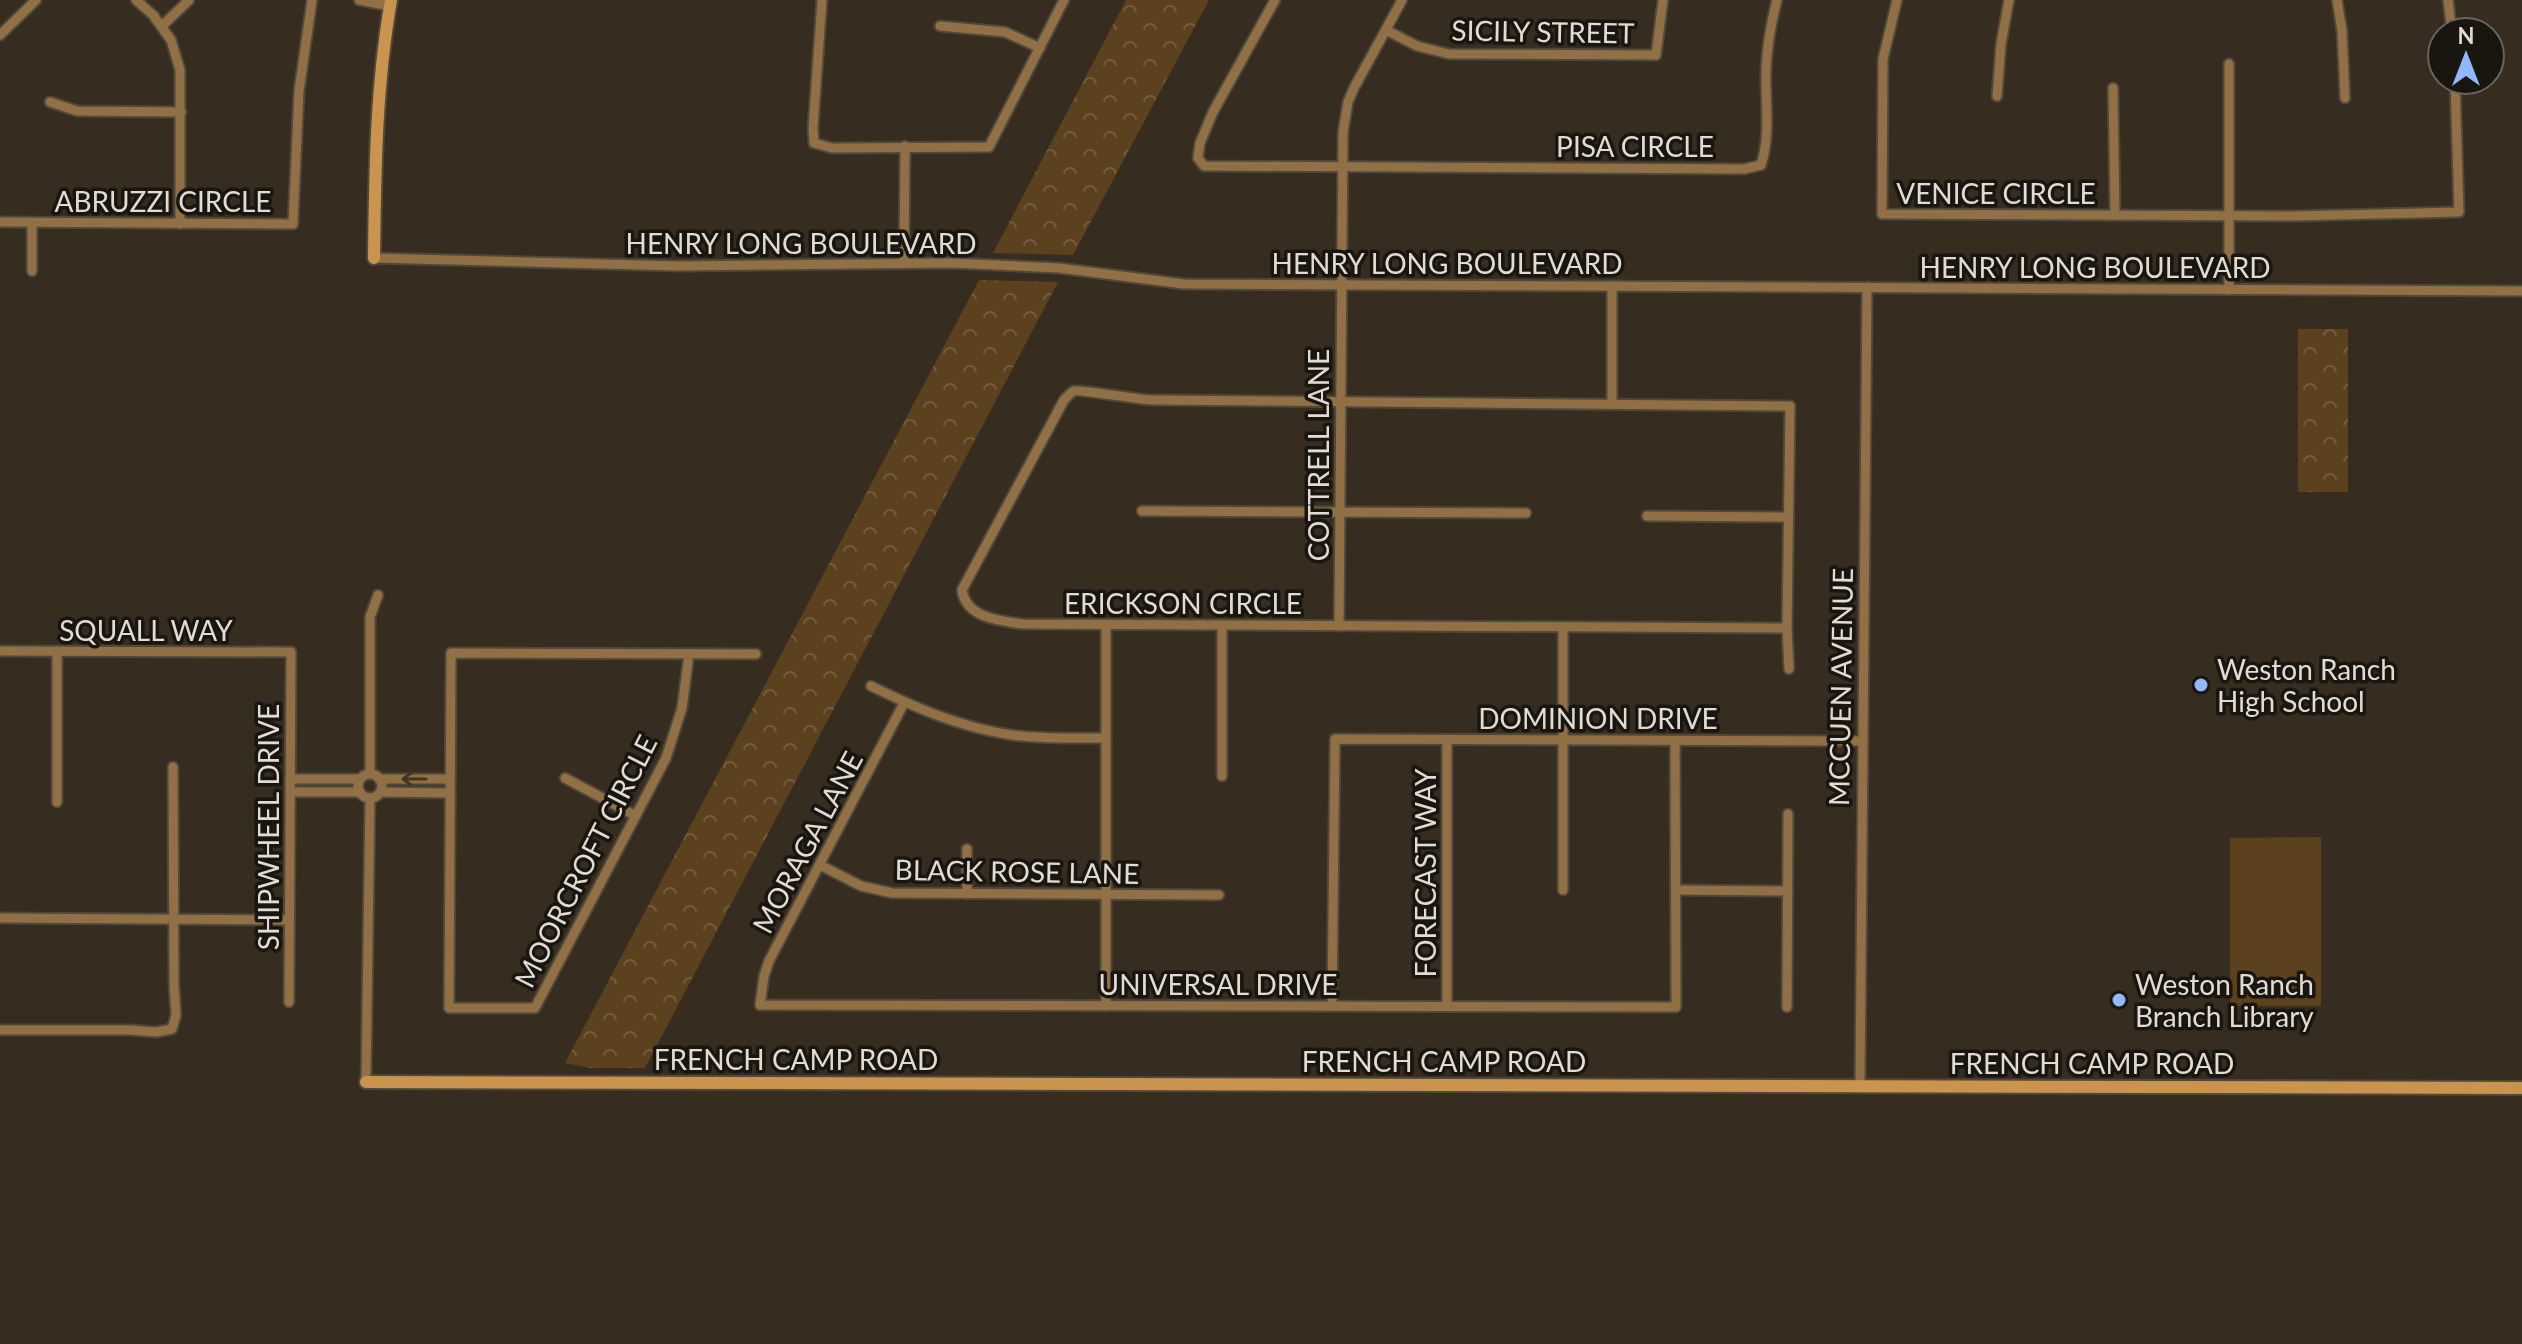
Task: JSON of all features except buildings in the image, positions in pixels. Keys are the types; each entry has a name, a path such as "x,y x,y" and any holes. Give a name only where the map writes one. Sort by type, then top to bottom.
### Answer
{"street":[{"path":"0,35 36,0"},
{"path":"136,0 162,26 171,40 180,70 180,224"},
{"path":"162,26 189,0"},
{"name":"ABRUZZI CIRCLE","path":"0,222 293,224 299,91 312,0"},
{"path":"359,0 390,3 376,120 374,258"},
{"path":"822,0 814,143 832,148 989,147 1064,0"},
{"name":"PISA CIRCLE","path":"1275,0 1209,120 1198,158 1204,166 1744,169 1761,165 1766,149 1766,68 1777,0"},
{"path":"1340,285 1343,132 1348,102 1402,0"},
{"name":"SICILY STREET","path":"1386,30 1417,46 1449,54 1656,55 1663,0"},
{"name":"VENICE CIRCLE","path":"1897,0 1883,59 1882,214 2229,216 2459,212 2455,96"},
{"path":"1997,96 2001,44 2009,0"},
{"path":"2337,0 2342,31 2345,98"},
{"path":"940,26 1005,32 1040,48"},
{"path":"2229,64 2229,290"},
{"path":"2113,88 2115,215"},
{"path":"50,102 77,111 181,112"},
{"path":"904,263 905,146"},
{"path":"32,223 32,271"},
{"name":"HENRY LONG BOULEVARD","path":"374,258 679,266 904,263 1059,268 1184,284 2522,291"},
{"name":"COTTRELL LANE","path":"1339,626 1340,285"},
{"path":"1612,286 1612,404"},
{"name":"MCCUEN AVENUE","path":"1860,1086 1867,287"},
{"name":"ERICKSON CIRCLE","path":"1073,391 1153,400 1612,404 1790,406 1787,628 1004,622 975,612 964,599 962,590 965,582 1064,400 1073,391"},
{"path":"1142,511 1526,513"},
{"path":"1647,516 1788,517"},
{"path":"378,595 370,617 375,776 382,786 380,792"},
{"path":"1106,625 1106,1006"},
{"path":"1222,625 1222,776"},
{"path":"1563,627 1563,890"},
{"path":"1787,628 1789,669"},
{"name":"SQUALL WAY","path":"0,651 291,652"},
{"path":"57,651 57,802"},
{"name":"SHIPWHEEL DRIVE","path":"289,1002 291,652"},
{"name":"MOORCROFT CIRCLE","path":"451,653 689,654 682,708 666,758 535,1008 449,1008 451,653"},
{"path":"689,654 756,654"},
{"path":"871,686 904,703 959,723 1013,735 1106,738"},
{"name":"MORAGA LANE","path":"760,1005 769,961 904,703"},
{"name":"DOMINION DRIVE","path":"1332,1006 1335,739 1861,741"},
{"name":"FORECAST WAY","path":"1447,740 1447,1006"},
{"path":"1675,741 1676,890 1788,891"},
{"path":"0,1030 156,1032 172,1029 176,1015 173,767"},
{"path":"290,779 360,779 375,776 449,779"},
{"path":"565,778 636,816"},
{"path":"360,779 360,792"},
{"path":"290,792 360,792 370,798"},
{"path":"370,798 380,792 449,793"},
{"path":"366,1082 370,798"},
{"path":"1787,1007 1788,814"},
{"path":"967,849 967,894"},
{"name":"BLACK ROSE LANE","path":"820,865 861,886 892,893 1219,895"},
{"name":"UNIVERSAL DRIVE","path":"760,1005 1676,1007 1676,890"},
{"path":"0,918 289,920"},
{"name":"FRENCH CAMP ROAD","path":"366,1082 2522,1088"}],"green space":[{"path":"1126,0 1209,0 1073,255 993,253"},
{"path":"979,280 1058,282 645,1068 591,1068 565,1063"},
{"path":"2298,329 2348,329 2348,492 2298,492"},
{"path":"2321,837 2321,1006 2230,1006 2230,838"}],"place":[{"name":"Weston Ranch High School","path":"2201,685"},
{"name":"Weston Ranch Branch Library","path":"2119,1000"}]}
